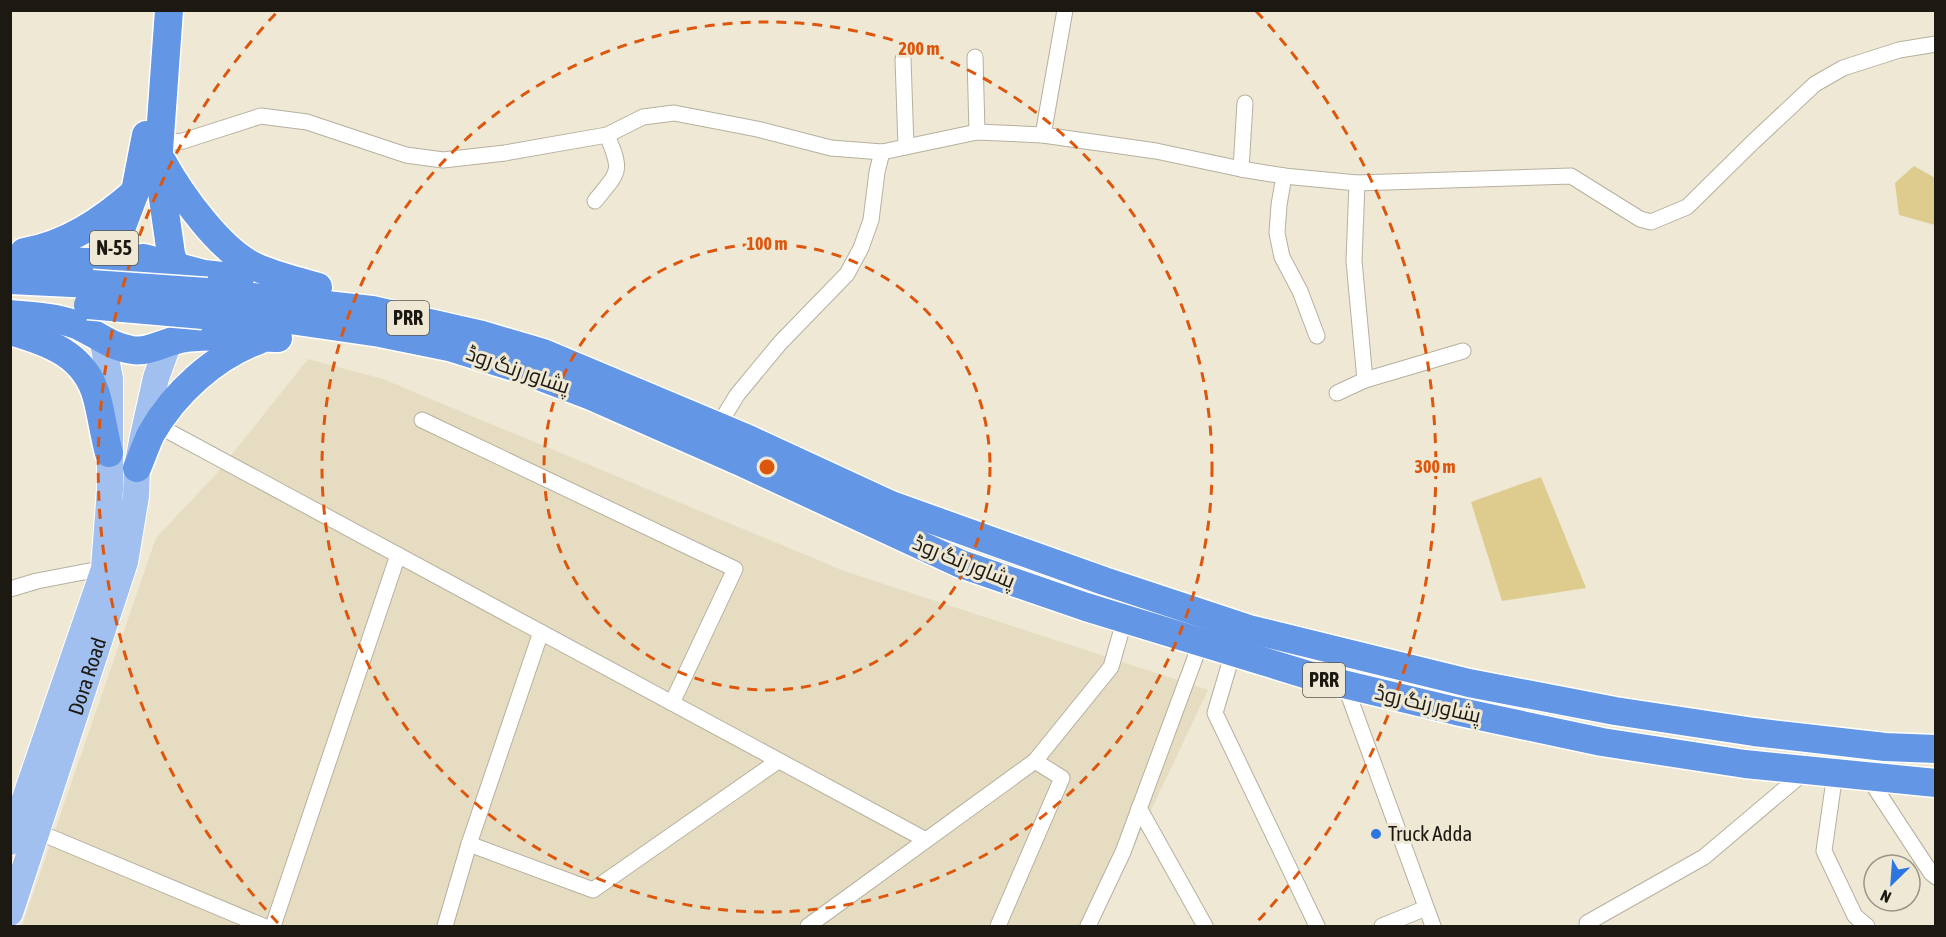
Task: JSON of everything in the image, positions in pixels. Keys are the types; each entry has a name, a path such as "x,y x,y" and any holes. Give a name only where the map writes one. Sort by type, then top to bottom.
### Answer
{"highway":[{"name":"N-55","path":"154,155 145,143 156,10"},
{"name":"N-55","path":"169,10 154,155 171,254 179,280 181,304 169,342"},
{"name":"N-55","path":"102,338 98,302 102,281 135,192 154,155"},
{"path":"154,155 218,239 236,255 256,267 318,288"},
{"path":"10,255 41,249 84,230 135,192"},
{"path":"10,260 90,262 144,258 204,274 398,298 470,315 542,336 611,362 726,413 731,417 745,451 707,460 659,443 580,408 459,366 387,350 327,340 195,337 169,342 152,349 135,351 117,347 73,323 37,316 10,314"},
{"name":"پشاور رنگ روڈ","path":"10,280 207,292 372,310 482,335 543,353 597,386 745,451 1104,581 1249,629 1469,683 1616,711 1754,732 1885,747 1935,749"},
{"name":"پشاور رنگ روڈ","path":"10,299 290,320 380,333 449,347 520,369 597,386"},
{"path":"10,331 33,337 73,357 87,376 97,397 109,453"},
{"path":"137,468 150,436 150,430 198,376 244,345 267,338"},
{"name":"پشاور رنگ روڈ","path":"745,451 961,564 1201,642 1345,685 1602,742 1745,764 1935,783"}],"main road":[{"name":"N-55","path":"102,338 110,379 109,453 114,565"},
{"name":"N-55","path":"150,430 156,378 169,342"},
{"name":"Dora Road","path":"10,913 22,833 57,768 114,565 136,496 137,468"}],"street":[{"path":"1043,135 1065,10"},
{"path":"154,155 183,141 261,116 307,122 406,155 443,160 505,153 607,135 643,117 674,113 757,129 831,148 882,152 977,132 1043,135 1156,151 1284,176 1357,183 1571,176 1640,219 1651,222 1687,207 1815,84 1843,68 1899,50 1935,44"},
{"path":"975,57 977,132"},
{"path":"903,59 906,147"},
{"path":"1241,169 1245,103"},
{"path":"595,201 615,177 617,168 615,155 607,135"},
{"path":"726,413 737,395 780,343 847,274 872,220 877,172 882,152"},
{"path":"1284,176 1277,233 1280,249 1300,291 1317,336"},
{"path":"1357,183 1354,261 1365,380"},
{"path":"1337,393 1365,380 1463,351"},
{"path":"422,420 735,569 672,703"},
{"path":"150,430 398,555 926,840"},
{"path":"273,927 398,555"},
{"path":"10,588 114,565"},
{"path":"808,927 1035,761 1111,667 1125,618"},
{"path":"445,927 469,844 541,632"},
{"path":"1088,927 1123,852 1201,642"},
{"path":"1233,652 1215,713 1317,927"},
{"path":"1345,685 1433,927"},
{"path":"469,844 593,890 778,761"},
{"path":"998,927 1062,778 1035,761"},
{"path":"1586,925 1704,857 1821,772"},
{"path":"1821,772 1824,850 1855,916 1867,927"},
{"path":"1869,777 1935,877"},
{"path":"1139,808 1205,927"},
{"path":"22,833 263,927"},
{"path":"1382,927 1426,908"}],"shaded area":[{"path":"1914,166 1935,178 1935,225 1899,215 1895,183"},
{"path":"308,359 383,379 844,571 1208,690 1096,926 22,926 156,538 217,473"},
{"path":"1541,477 1586,588 1502,601 1471,502"}],"place":[{"name":"Truck Adda","path":"1376,834"}]}
